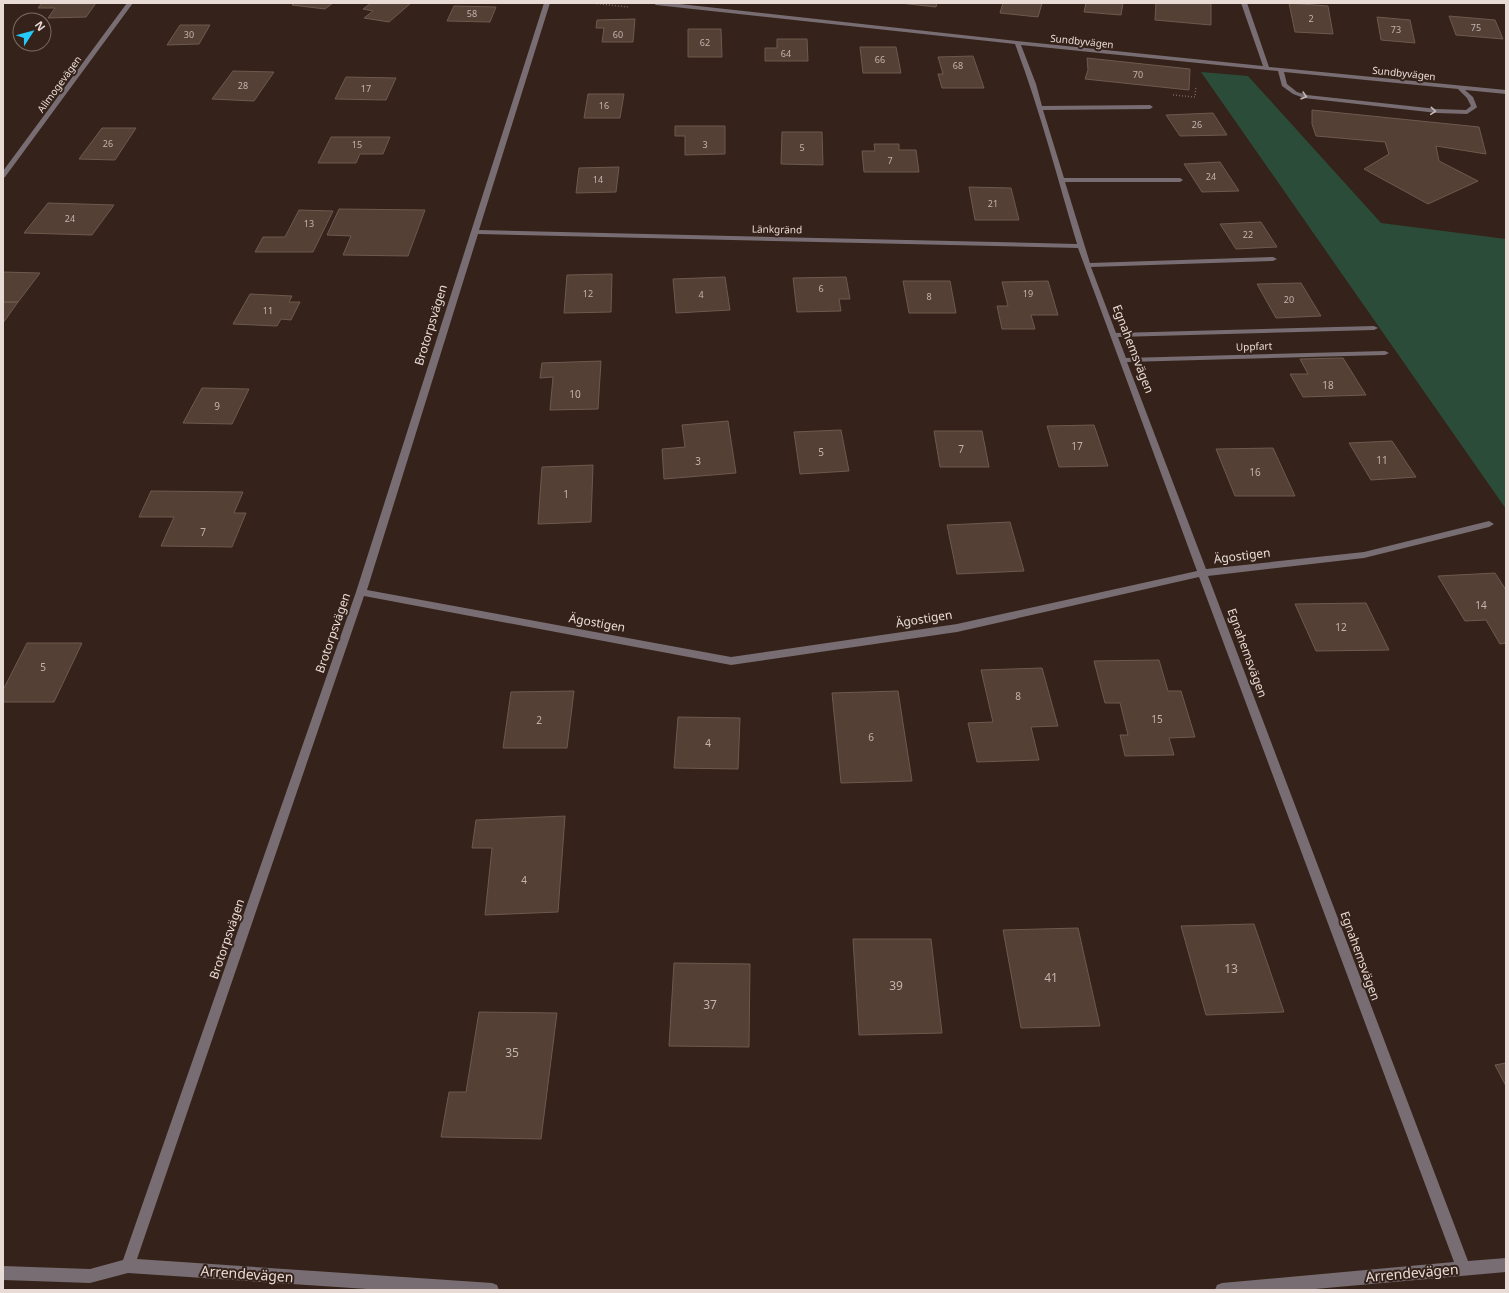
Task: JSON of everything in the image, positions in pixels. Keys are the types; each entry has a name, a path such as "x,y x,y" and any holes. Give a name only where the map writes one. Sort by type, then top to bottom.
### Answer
{"street":[{"name":"Allmogevägen","path":"3,176 130,3"},
{"name":"Brotorpsvägen","path":"128,1266 361,592 474,232 548,3"},
{"name":"Sundbyvägen","path":"656,3 1017,43 1281,69 1461,89 1506,92"},
{"path":"1244,3 1267,68"},
{"name":"Egnahemsvägen","path":"1017,43 1033,84 1060,180 1087,265 1124,360 1462,1268"},
{"path":"1281,69 1284,85 1306,97 1359,103 1437,111 1467,112 1474,107 1470,97 1461,89"},
{"path":"1039,108 1150,107"},
{"path":"1060,180 1180,180"},
{"name":"Länkgränd","path":"474,232 1081,246"},
{"path":"1087,265 1273,259"},
{"name":"Uppfart","path":"1114,334 1374,328"},
{"name":"Uppfart","path":"1124,360 1385,353"},
{"name":"Ägostigen","path":"361,592 731,661 957,628 1203,573 1364,555 1489,524"},
{"name":"Arrendevägen","path":"1222,1290 1321,1286 1462,1268 1506,1265"},
{"name":"Arrendevägen","path":"3,1273 90,1276 128,1266 492,1290"}],"green space":[{"path":"1201,72 1248,76 1381,223 1506,239 1506,509"}],"building":[{"path":"42,3 96,3 86,17 52,18 52,12 55,8 38,8"},
{"path":"295,3 333,3 325,9 292,5"},
{"path":"371,3 411,3 389,22 364,18 373,11 363,9"},
{"path":"900,3 937,3 936,7"},
{"path":"1003,3 1042,3 1038,17 1000,13"},
{"path":"1086,3 1123,3 1121,15 1084,12"},
{"path":"1156,3 1211,3 1211,25 1155,20"},
{"path":"1289,3 1328,6 1333,34 1295,32"},
{"path":"454,6 496,7 490,22 447,21"},
{"path":"1449,16 1495,20 1503,39 1456,35"},
{"path":"1377,17 1410,20 1415,43 1381,40"},
{"path":"635,19 633,42 602,42 604,28 596,28 597,20"},
{"path":"180,25 210,25 199,44 167,45"},
{"path":"688,29 721,29 722,57 688,57"},
{"path":"777,39 807,39 808,61 765,61 765,48 777,48"},
{"path":"860,47 896,47 901,73 863,73"},
{"path":"973,56 984,88 942,88 938,74 943,74 938,57"},
{"path":"1087,58 1190,69 1189,90 1085,79 1088,70"},
{"path":"233,71 274,72 254,101 212,99"},
{"path":"346,77 396,78 386,100 335,99"},
{"path":"588,94 624,94 620,118 584,118"},
{"path":"1312,110 1479,127 1486,154 1436,146 1439,161 1478,181 1428,204 1364,169 1389,154 1385,142 1316,136 1312,124"},
{"path":"1213,113 1227,135 1180,136 1166,115"},
{"path":"675,126 725,126 725,154 685,155 685,136 675,136"},
{"path":"102,128 136,128 115,160 79,159"},
{"path":"782,132 822,132 823,165 781,164"},
{"path":"331,137 390,137 383,154 360,154 356,163 318,163"},
{"path":"874,144 899,144 899,150 916,150 919,172 864,172 862,151 875,151"},
{"path":"1220,162 1239,191 1202,192 1184,164"},
{"path":"619,167 616,192 576,193 579,168"},
{"path":"969,187 1011,188 1019,220 975,220"},
{"path":"48,203 114,205 92,235 24,233"},
{"path":"339,209 425,210 408,256 343,255 351,236 327,235"},
{"path":"299,210 333,211 313,252 255,252 263,237 285,237"},
{"path":"1261,222 1277,247 1236,249 1220,224"},
{"path":"3,272 40,273 18,302 3,302"},
{"path":"612,274 611,312 564,313 567,275"},
{"path":"725,277 730,310 676,313 673,279"},
{"path":"846,277 850,299 839,299 841,311 797,312 793,278"},
{"path":"903,281 950,281 956,313 909,313"},
{"path":"1048,281 1058,315 1031,315 1035,329 1002,329 997,306 1008,306 1002,282"},
{"path":"1301,283 1321,316 1276,318 1257,284"},
{"path":"250,294 292,296 289,302 300,302 291,320 281,319 277,326 233,324"},
{"path":"3,302 18,302 3,323"},
{"path":"1343,358 1366,395 1303,397 1290,374 1308,374 1300,359"},
{"path":"601,361 598,409 550,410 553,377 540,378 542,363"},
{"path":"202,388 249,389 232,424 183,423"},
{"path":"728,421 736,473 664,479 662,449 685,447 682,425"},
{"path":"1094,425 1108,466 1059,467 1047,426"},
{"path":"841,430 849,471 800,474 794,432"},
{"path":"934,431 982,431 989,467 940,467"},
{"path":"1392,441 1416,477 1371,480 1349,443"},
{"path":"1273,448 1295,496 1235,496 1216,449"},
{"path":"593,465 591,522 538,524 542,467"},
{"path":"151,491 243,492 234,513 246,513 232,547 161,546 174,517 139,517"},
{"path":"1010,522 1024,571 957,574 947,525"},
{"path":"1495,573 1506,590 1506,643 1500,644 1486,620 1465,621 1438,576"},
{"path":"1366,603 1389,650 1316,651 1295,604"},
{"path":"27,643 82,643 54,702 3,702 3,690"},
{"path":"1159,660 1168,691 1181,691 1195,737 1169,738 1174,755 1125,756 1120,735 1128,735 1120,703 1105,703 1094,661"},
{"path":"1042,668 1058,726 1031,727 1039,760 977,762 968,723 993,722 981,670"},
{"path":"574,691 567,748 503,748 511,692"},
{"path":"898,691 912,781 841,783 832,693"},
{"path":"678,717 740,718 738,769 674,768"},
{"path":"565,816 558,912 485,915 492,848 472,848 476,820"},
{"path":"1254,924 1284,1012 1206,1015 1181,926"},
{"path":"1078,928 1100,1026 1021,1028 1003,930"},
{"path":"853,939 931,939 942,1033 859,1035"},
{"path":"674,963 750,964 749,1047 669,1046"},
{"path":"479,1012 557,1013 541,1139 441,1137 449,1092 466,1092"},
{"path":"1506,1063 1506,1086 1495,1065"}]}
